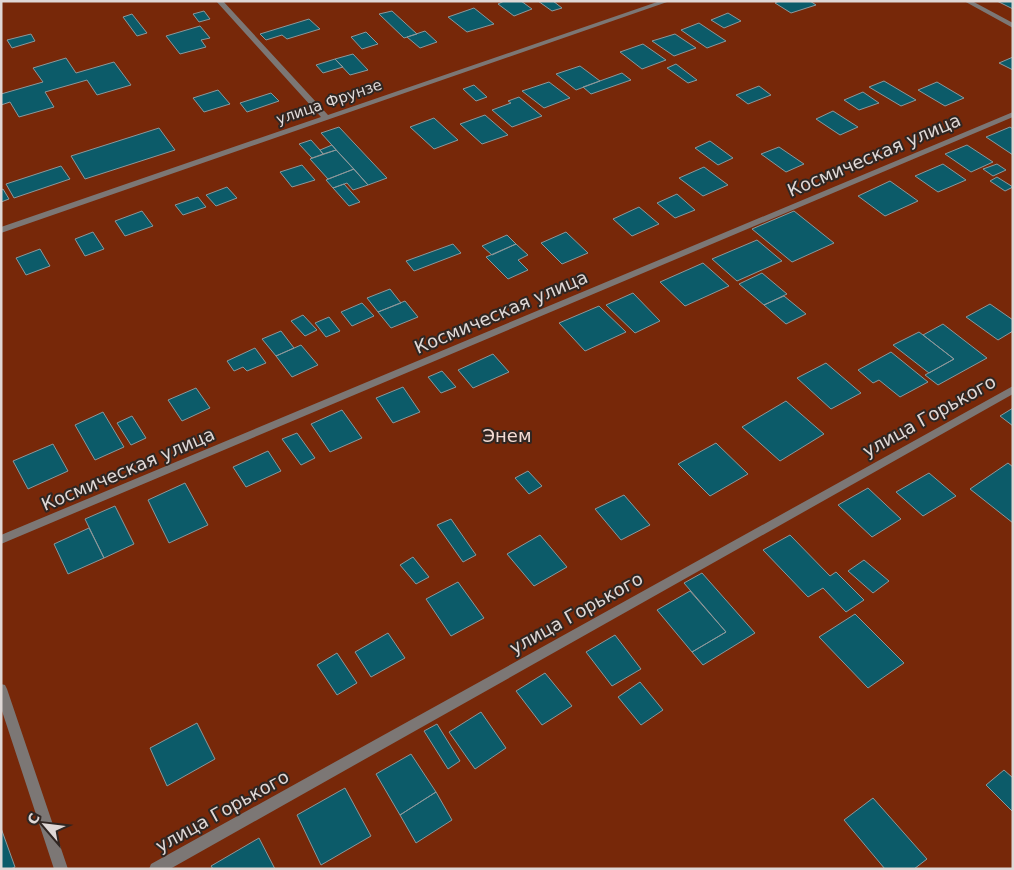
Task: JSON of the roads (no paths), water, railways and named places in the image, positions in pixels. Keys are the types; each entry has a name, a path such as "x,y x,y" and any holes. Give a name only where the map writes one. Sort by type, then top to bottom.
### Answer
{"street":[{"path":"219,1 326,118"},
{"name":"улица Фрунзе","path":"1,230 667,1"},
{"path":"967,1 1013,26"},
{"name":"Космическая улица","path":"1,540 1013,114"},
{"name":"улица Горького","path":"156,869 1013,389"},
{"path":"1,689 61,869"}],"park label":[{"name":"Энем","path":"507,435"}]}
